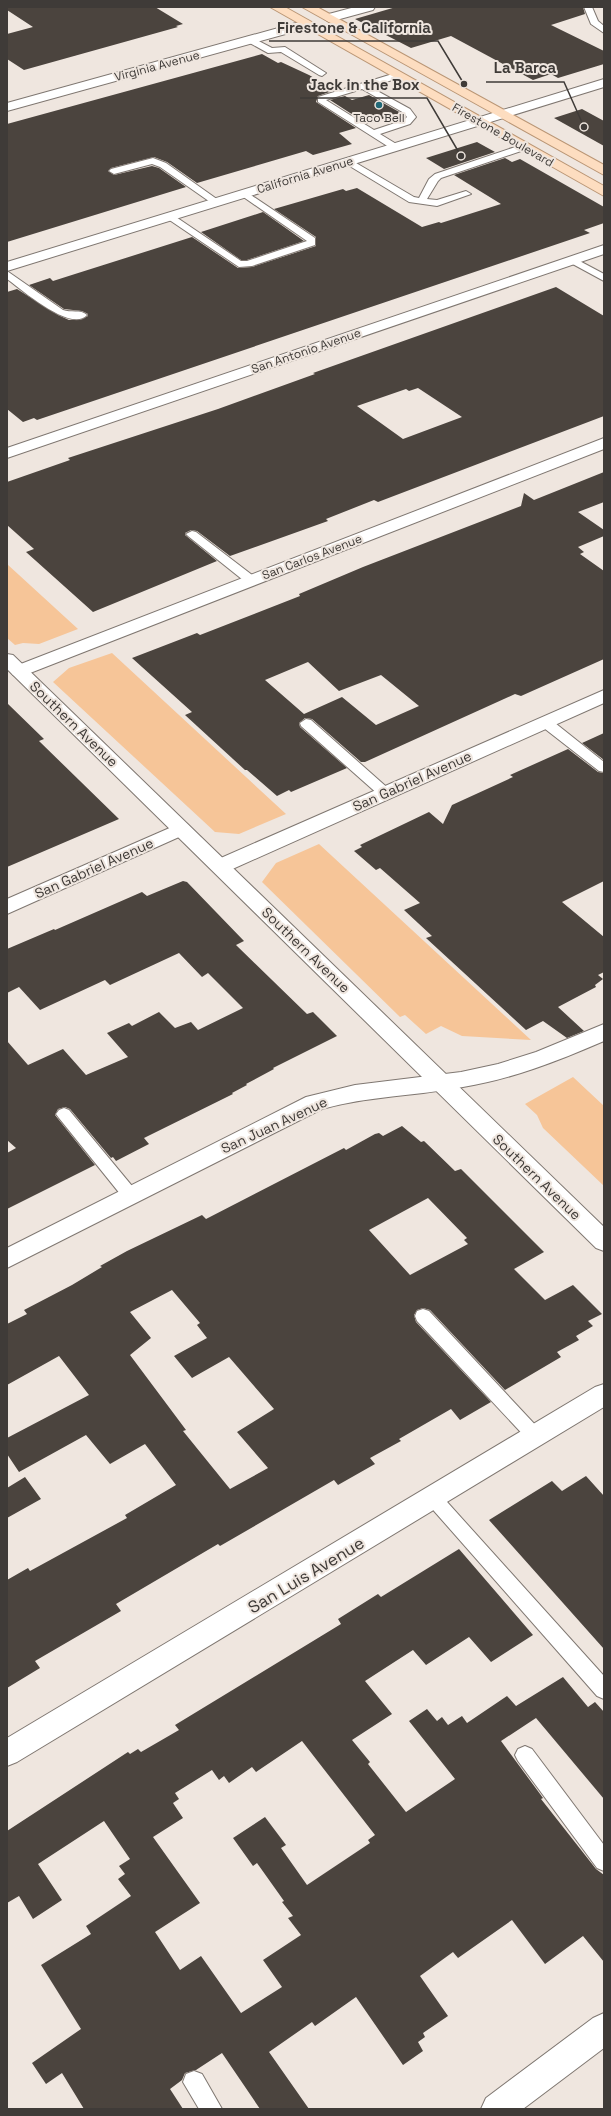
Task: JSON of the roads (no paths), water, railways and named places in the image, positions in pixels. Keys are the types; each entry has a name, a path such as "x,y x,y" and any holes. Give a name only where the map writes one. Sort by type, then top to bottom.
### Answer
{"main road":[{"name":"Firestone Boulevard","path":"276,7 604,192"},
{"name":"Firestone Boulevard","path":"308,7 604,171"}],"street":[{"path":"329,18 369,7"},
{"name":"Virginia Avenue","path":"7,107 307,24"},
{"name":"California Avenue","path":"7,267 604,83"},
{"name":"San Antonio Avenue","path":"7,453 604,249"},
{"name":"San Carlos Avenue","path":"13,665 252,581 604,443"},
{"name":"Southern Avenue","path":"13,665 221,866 604,1242"},
{"name":"San Gabriel Avenue","path":"221,866 604,696"},
{"name":"San Gabriel Avenue","path":"7,907 182,829"},
{"name":"San Juan Avenue","path":"7,1259 314,1103 338,1096 481,1076 528,1064 604,1032"},
{"name":"San Luis Avenue","path":"7,1753 604,1394"},
{"path":"497,2109 604,2029"}],"lane":[{"path":"588,7 594,22 604,30"},
{"path":"251,40 271,51 282,49 322,73"},
{"path":"395,147 322,102 321,99 399,75"},
{"path":"362,86 407,111 412,117 407,122 373,133"},
{"path":"421,202 434,179 438,176 524,147"},
{"path":"158,153 158,155 220,201"},
{"path":"114,171 153,160 220,201"},
{"path":"348,162 402,194 421,202 437,203 466,194"},
{"path":"170,217 239,264 248,264 312,243 312,240 244,194"},
{"path":"572,260 604,278"},
{"path":"7,274 59,312 67,315 82,315"},
{"path":"192,534 252,581"},
{"path":"545,722 604,768"},
{"path":"306,723 384,793"},
{"path":"64,1114 131,1196"},
{"path":"423,1316 535,1436"},
{"path":"433,1498 604,1690"},
{"path":"525,1755 604,1860"},
{"path":"194,2082 211,2109"}],"place":[{"name":"Firestone & California","path":"464,84"},
{"name":"Taco Bell","path":"379,105"},
{"name":"La Barca","path":"584,127"},
{"name":"Jack in the Box","path":"461,156"}]}
